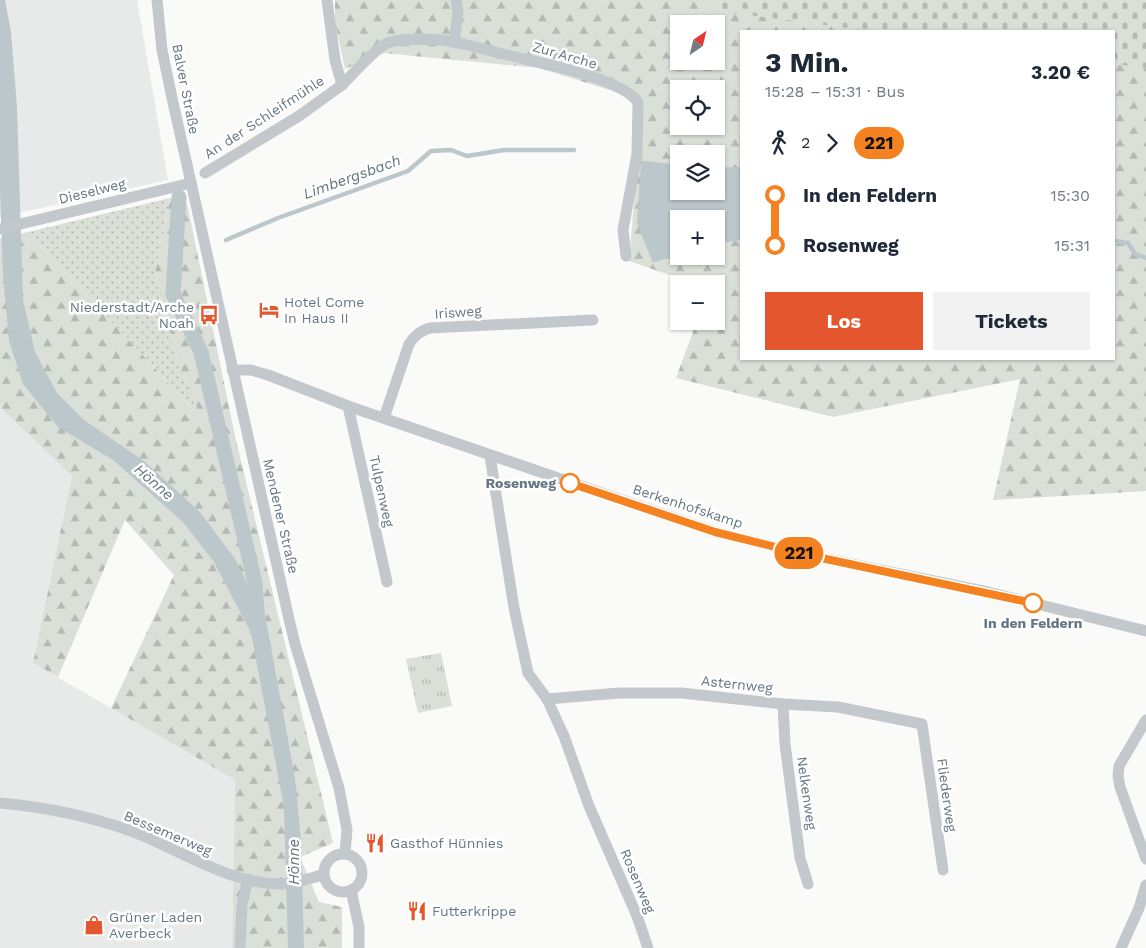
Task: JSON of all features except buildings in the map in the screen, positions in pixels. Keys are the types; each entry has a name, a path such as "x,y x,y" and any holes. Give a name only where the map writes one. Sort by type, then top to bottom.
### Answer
{"street":[{"name":"Balver Straße","path":"157,0 162,50 191,183"},
{"name":"An der Schleifmühle","path":"205,173 299,116 342,85 335,60 327,0"},
{"path":"454,42 458,13 456,0"},
{"name":"Zur Arche","path":"342,85 380,48 388,43 400,40 424,39 454,42 595,78 627,91 638,102 637,154 623,230 626,256"},
{"name":"Dieselweg","path":"0,229 191,183"},
{"name":"Mendener Straße","path":"191,183 295,644 339,788 347,830 345,853"},
{"name":"Irisweg","path":"384,418 409,344 422,331 430,328 593,320"},
{"name":"Berkenhofskamp","path":"232,370 251,370 268,374 348,406 715,532 812,556 988,592 1146,631"},
{"name":"Tulpenweg","path":"348,406 387,582"},
{"name":"Rosenweg","path":"490,456 514,608 528,673 547,699 564,736 589,806 637,916 648,948"},
{"name":"Asternweg","path":"547,699 619,693 682,693 783,704 838,707 922,724"},
{"name":"Nelkenweg","path":"783,704 785,744 800,858 808,884"},
{"path":"1146,720 1119,766 1118,776 1120,787 1146,859"},
{"name":"Fliederweg","path":"922,724 943,870"},
{"name":"Bessemerweg","path":"0,803 44,809 104,823 149,838 209,867 248,879 293,883 319,876"},
{"path":"345,853 356,858 360,864 362,878 358,885 351,890 344,892 336,891 319,876 327,860 334,855 345,853"},
{"path":"240,948 242,905 248,879"},
{"path":"1121,948 1146,884"},
{"path":"351,890 359,927 359,948"}],"shaded area":[{"path":"0,0 137,0 168,180 0,217"},
{"path":"0,407 72,476 33,663 235,780 232,948 0,948"}],"green space":[{"path":"335,0 1146,0 1146,491 993,500 1020,379 833,417 676,378 694,330 725,330 725,275 670,275 629,261 643,98 629,96 539,68 383,53 345,69 335,22"},
{"path":"710,0 1146,0 1146,68 1115,64 1115,30 862,30 711,10"},
{"path":"170,198 155,273 177,360 204,421 28,232"},
{"path":"170,198 187,203 235,436 333,843 300,857 319,902 342,907 342,948 232,948 235,780 111,708 174,575 125,520 58,677 33,663 72,476 0,407 0,239 28,232 203,420 177,360 155,273"},
{"path":"441,653 452,706 418,713 406,659"}],"water":[{"name":"Hönne","path":"0,0 5,0 11,32 17,107 23,300 35,352 57,393 84,420 144,461 200,512 235,559 266,620 295,778 301,842 304,948 288,948 284,807 251,633 214,562 183,522 113,460 58,427 23,384 9,341 3,275 0,191"},
{"path":"641,163 670,166 670,200 725,200 725,170 740,169 740,240 725,243 725,210 670,210 670,258 653,263 637,223"}],"waterway":[{"name":"Limbergsbach","path":"226,240 278,218 408,171 431,151 451,150 467,156 504,150 574,150"},
{"name":"Limbergsbach","path":"641,163 670,166"},
{"name":"Limbergsbach","path":"725,170 740,169"},
{"path":"179,197 173,294 201,352 255,583 258,623"},
{"name":"Limbergsbach","path":"1115,241 1128,243 1135,254 1146,258"}],"bus line":[{"name":"221","path":"570,483 715,532 812,556 1033,603"}],"place":[{"name":"Hotel Come In Haus II","path":"269,310"},
{"name":"Niederstadt/Arche Noah","path":"209,315"},
{"name":"Rosenweg","path":"570,483"},
{"name":"In den Feldern","path":"1033,603"},
{"name":"Gasthof Hünnies","path":"375,843"},
{"name":"Futterkrippe","path":"417,911"},
{"name":"Grüner Laden Averbeck","path":"94,925"}]}
